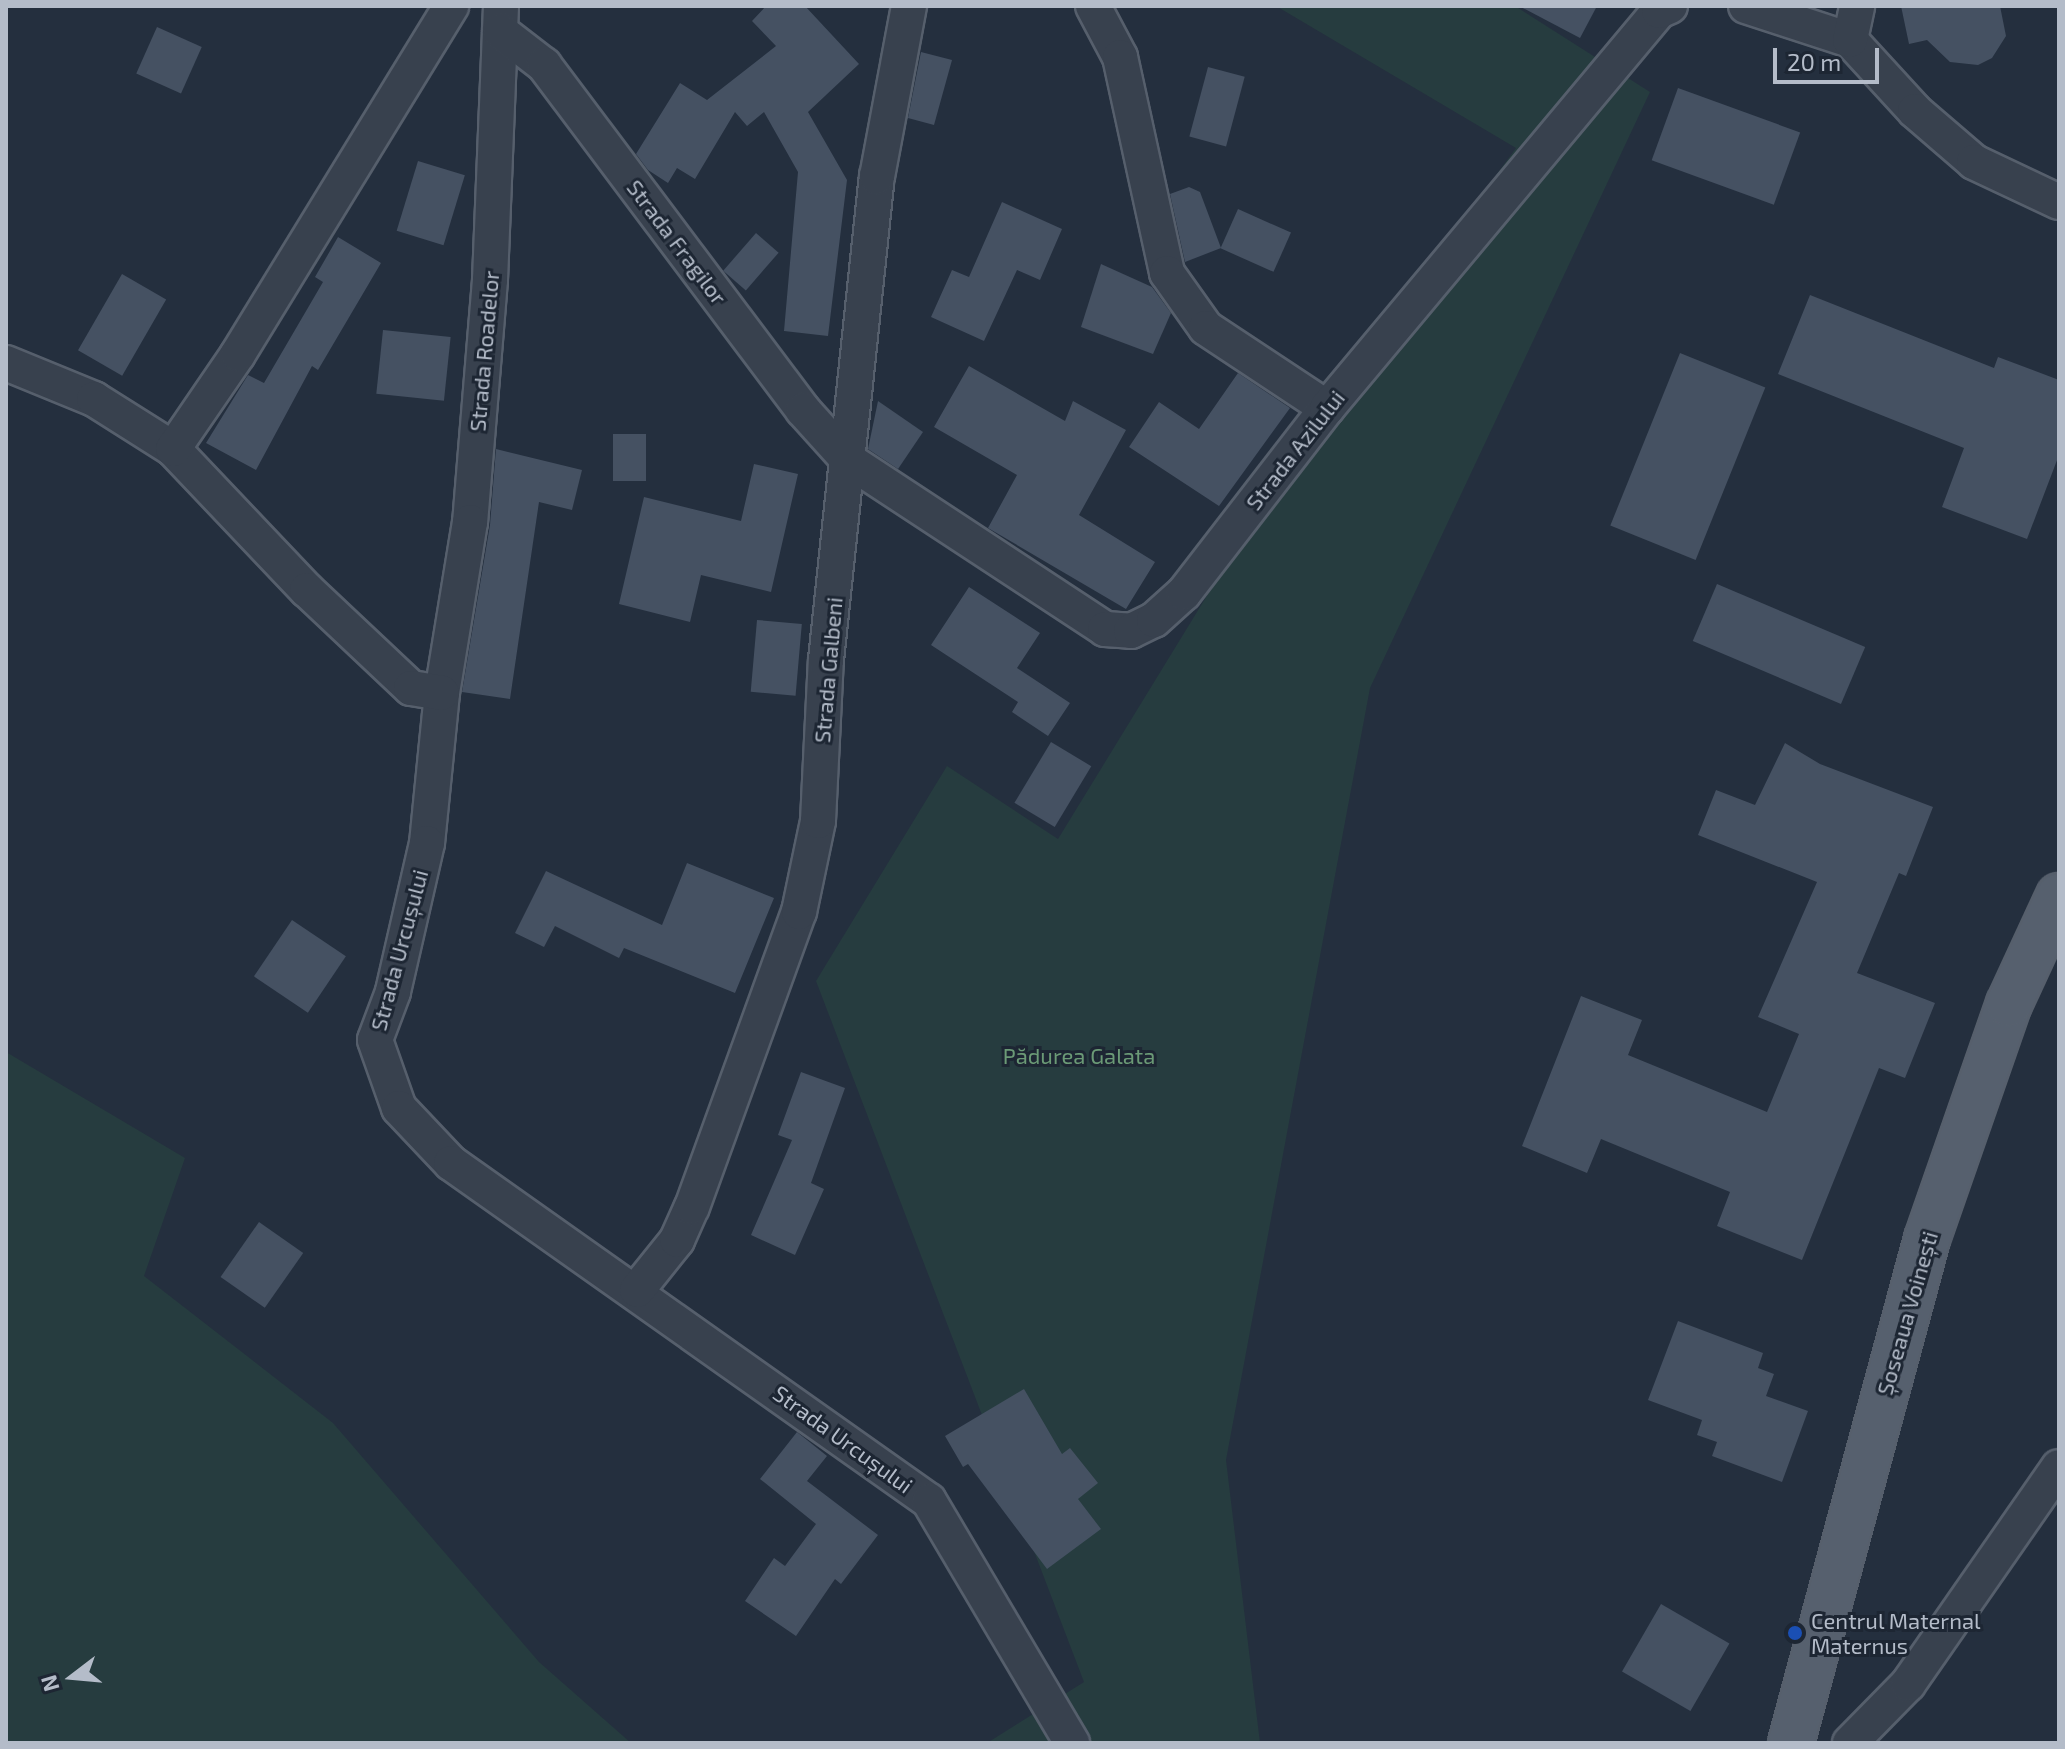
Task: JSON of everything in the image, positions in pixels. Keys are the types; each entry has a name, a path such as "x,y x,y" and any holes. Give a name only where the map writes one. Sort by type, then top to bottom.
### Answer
{"main road":[{"name":"Șoseaua Voinești","path":"1791,1743 1927,1239 2009,1004 2059,896"}],"street":[{"path":"173,449 238,354 451,6"},
{"path":"1093,6 1120,57 1167,273 1206,328 1327,408"},
{"name":"Strada Azilului","path":"848,460 1105,629 1131,631 1154,620 1184,593 1327,408 1659,11 1670,6"},
{"path":"1746,6 1850,40 1915,111 1974,162 2059,202"},
{"path":"1850,40 1857,6"},
{"name":"Strada Galbeni","path":"637,1290 677,1240 692,1207 799,912 818,821 826,660 877,177 903,9"},
{"name":"Strada Fragilor","path":"500,18 544,65 803,410 848,460"},
{"name":"Strada Roadelor","path":"442,693 470,522 481,386 500,18"},
{"path":"6,363 94,399 173,449 307,590 411,688 442,693"},
{"name":"Strada Urcușului","path":"442,693 427,843 393,992 375,1040 399,1108 451,1163 637,1290 929,1501 1072,1743"},
{"path":"1850,1743 1908,1684 2059,1467"}],"green space":[{"name":"Pădurea Galata","path":"1276,6 1515,6 1650,92 1370,688 1226,1460 1260,1743 987,1743 1084,1682 816,981 947,766 1058,839 1298,447 1516,148"},
{"path":"6,1052 185,1158 144,1276 333,1423 539,1662 631,1743 6,1743"}],"building":[{"path":"766,6 805,6 859,64 808,112 847,180 828,336 784,331 798,172 764,112 747,126 735,112 695,179 677,168 668,183 648,170 636,154 680,83 707,100 776,46 752,21"},
{"path":"1519,6 1597,6 1580,38"},
{"path":"1901,6 2000,6 2006,36 1992,58 1978,65 1950,62 1927,40 1909,44"},
{"path":"157,27 202,47 181,94 136,74"},
{"path":"921,52 952,60 934,125 908,118"},
{"path":"1208,67 1245,77 1226,146 1189,137"},
{"path":"1678,88 1800,132 1774,205 1652,160"},
{"path":"418,161 465,175 444,245 397,231"},
{"path":"1189,187 1200,192 1221,248 1185,262 1170,194"},
{"path":"1002,202 1062,229 1040,280 1017,270 984,341 931,317 952,270 969,277"},
{"path":"1238,209 1291,233 1273,272 1221,248"},
{"path":"756,233 779,253 746,290 723,271"},
{"path":"338,237 381,263 318,370 312,366 256,470 206,443 248,375 264,383 323,282 315,277"},
{"path":"1101,264 1152,287 1171,313 1153,354 1081,327"},
{"path":"122,274 166,300 122,376 78,350"},
{"path":"1810,295 1994,368 1998,357 2059,380 2059,455 2027,539 1942,507 1964,448 1778,374"},
{"path":"383,330 451,337 444,401 376,394"},
{"path":"1680,353 1765,387 1696,560 1610,525"},
{"path":"969,366 1065,421 1073,401 1126,430 1079,515 1155,562 1126,609 988,528 1017,475 934,427"},
{"path":"1238,373 1290,408 1219,506 1129,447 1159,402 1199,429"},
{"path":"878,401 923,432 898,469 868,449"},
{"path":"613,434 646,434 646,481 613,481"},
{"path":"496,449 582,470 572,510 539,502 510,699 462,692 490,525"},
{"path":"754,464 798,474 771,592 701,575 690,622 619,604 644,497 741,521"},
{"path":"1717,584 1865,647 1841,704 1693,641"},
{"path":"969,587 1040,633 1017,668 1070,703 1048,736 1012,712 1018,702 931,645"},
{"path":"757,620 802,624 796,696 751,692"},
{"path":"1051,742 1091,766 1055,827 1014,803"},
{"path":"1785,743 1820,764 1933,807 1906,876 1899,873 1857,973 1935,1003 1905,1078 1879,1068 1802,1260 1717,1226 1730,1192 1601,1139 1587,1173 1522,1146 1581,996 1642,1020 1628,1055 1767,1112 1799,1034 1758,1017 1817,882 1698,835 1716,790 1755,805"},
{"path":"687,863 774,898 735,993 624,948 619,958 555,926 544,947 515,933 546,871 662,925"},
{"path":"292,920 346,956 308,1013 254,976"},
{"path":"801,1072 845,1088 811,1183 824,1189 795,1255 751,1235 792,1140 778,1135"},
{"path":"259,1222 303,1253 265,1308 221,1277"},
{"path":"1678,1321 1763,1353 1758,1368 1774,1374 1766,1396 1808,1411 1782,1482 1712,1456 1717,1442 1697,1435 1702,1420 1648,1400"},
{"path":"1024,1389 1062,1454 1070,1448 1098,1483 1078,1499 1101,1529 1047,1569 968,1464 963,1467 945,1436"},
{"path":"797,1432 827,1456 807,1481 878,1535 841,1584 835,1579 796,1636 745,1601 774,1558 785,1566 816,1524 760,1479"},
{"path":"1661,1604 1729,1644 1690,1711 1622,1672"}],"place":[{"name":"Centrul Maternal Maternus","path":"1795,1633"}]}
